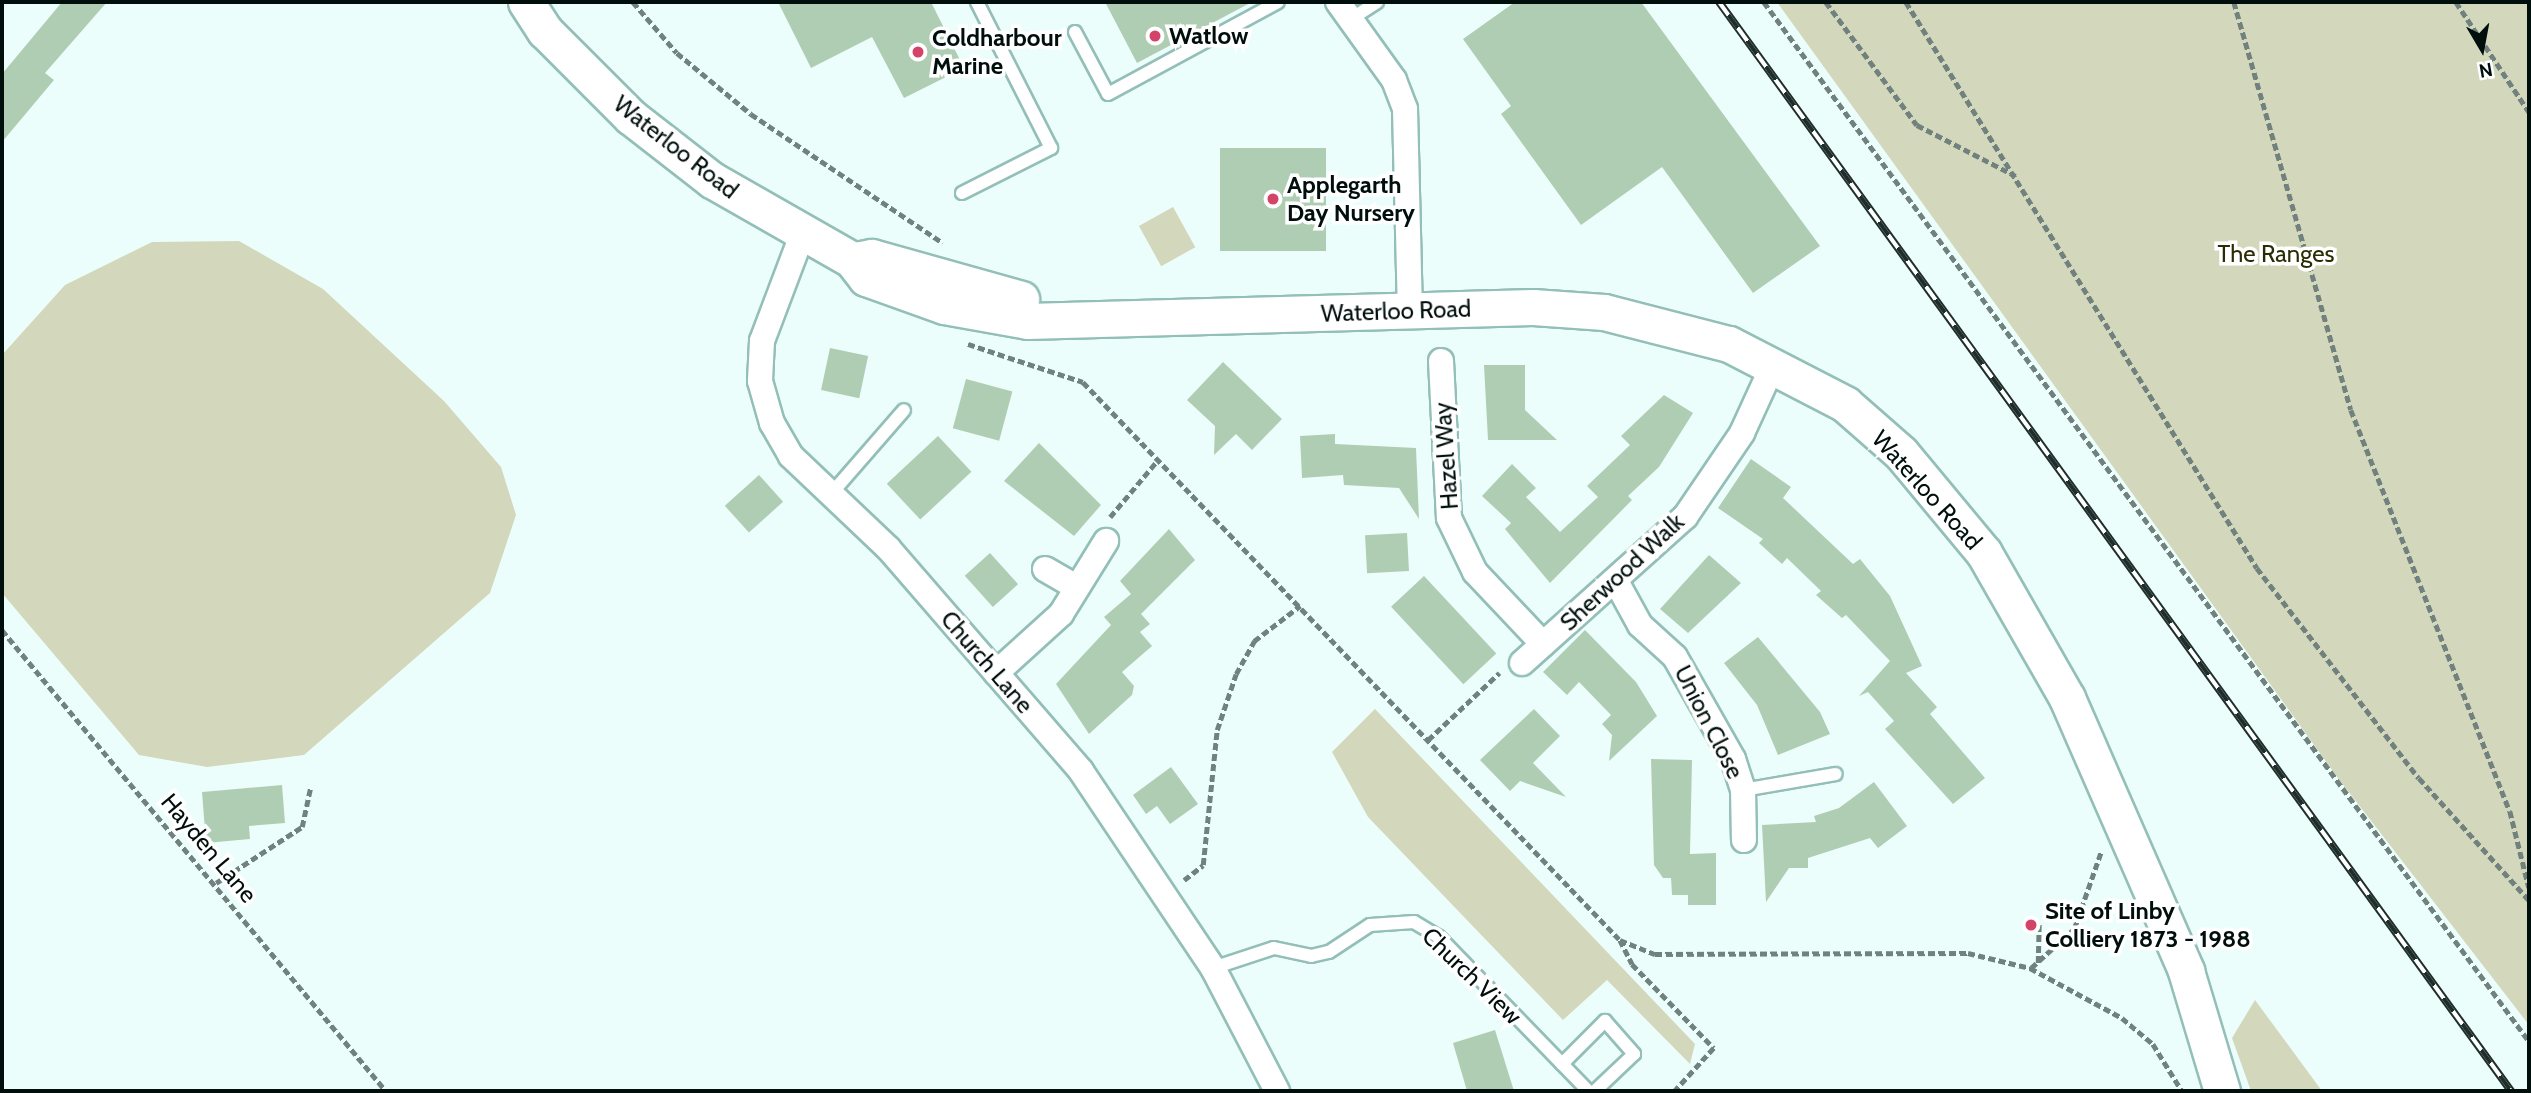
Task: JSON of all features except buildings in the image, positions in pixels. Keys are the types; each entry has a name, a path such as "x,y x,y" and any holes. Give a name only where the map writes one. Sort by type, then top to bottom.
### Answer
{"street":[{"name":"Waterloo Road","path":"526,2 545,32 631,117 712,180 802,235 852,260 866,278 950,308 1027,321 1410,311 1604,312 1672,324 1774,363 1845,404 1901,453 1977,543 2067,698 2123,819 2186,971 2222,1091"},
{"path":"1345,11 1394,80 1405,109 1410,311"},
{"name":"Church Lane","path":"802,235 768,318 760,381 772,423 791,456 888,548 1082,771 1213,968 1277,1091"},
{"name":"Hazel Way","path":"1441,361 1449,518 1475,572 1542,644"},
{"name":"Sherwood Walk","path":"1522,663 1617,583 1685,517 1742,433 1774,363"},
{"path":"996,673 1061,614 1073,586 1106,541"},
{"path":"1045,569 1073,586"},
{"name":"Union Close","path":"1617,583 1640,625 1675,657 1733,759 1743,790 1744,840"}],"lane":[{"path":"962,193 1051,148 977,2"},
{"path":"1075,32 1108,94 1278,2"},
{"path":"1345,11 1377,2"},
{"path":"831,494 904,410"},
{"path":"1743,790 1836,775"},
{"name":"Church View","path":"1213,968 1273,948 1320,954 1370,925 1415,922 1439,937 1588,1091"},
{"path":"1562,1064 1605,1021 1634,1054 1595,1091"}],"path":[{"path":"633,2 677,53 751,114 949,247"},
{"path":"1764,2 2529,1041"},
{"path":"1826,2 1917,125 2017,176"},
{"path":"1906,2 2257,568 2419,778 2529,900"},
{"path":"2234,2 2350,410 2510,811 2529,888"},
{"path":"2456,2 2529,113"},
{"path":"962,337 967,344 1083,382 1620,940 1632,964 1714,1048 1675,1091"},
{"path":"1106,541 1107,520 1157,461"},
{"path":"1166,895 1203,865 1217,730 1236,674 1254,641 1300,606"},
{"name":"Hayden Lane","path":"2,630 216,883 386,1091"},
{"path":"1428,740 1504,669 1522,663"},
{"path":"216,883 302,827 310,788"},
{"path":"2030,968 2074,929 2093,883 2094,862 2123,819"},
{"path":"2038,962 2039,922"},
{"path":"1620,940 1655,954 1968,953 2030,968 2122,1018 2153,1044 2182,1091"}],"green space":[{"name":"The Ranges","path":"1777,2 2529,2 2529,1025 2338,778"},
{"path":"1173,207 1195,247 1161,266 1139,226"},
{"path":"239,241 323,289 444,401 501,467 516,515 490,593 304,755 207,767 139,755 2,593 2,355 65,285 152,242"},
{"path":"1375,709 1695,1044 1690,1064 1607,980 1563,1020 1368,817 1332,752"},
{"path":"2255,1000 2322,1091 2251,1091 2232,1038"}],"railway":[{"path":"1719,2 2511,1091"}],"place":[{"name":"Watlow","path":"1155,36"},
{"name":"Coldharbour Marine","path":"918,52"},
{"name":"Applegarth Day Nursery","path":"1273,199"},
{"name":"Site of Linby Colliery 1873 - 1988","path":"2031,925"}]}
